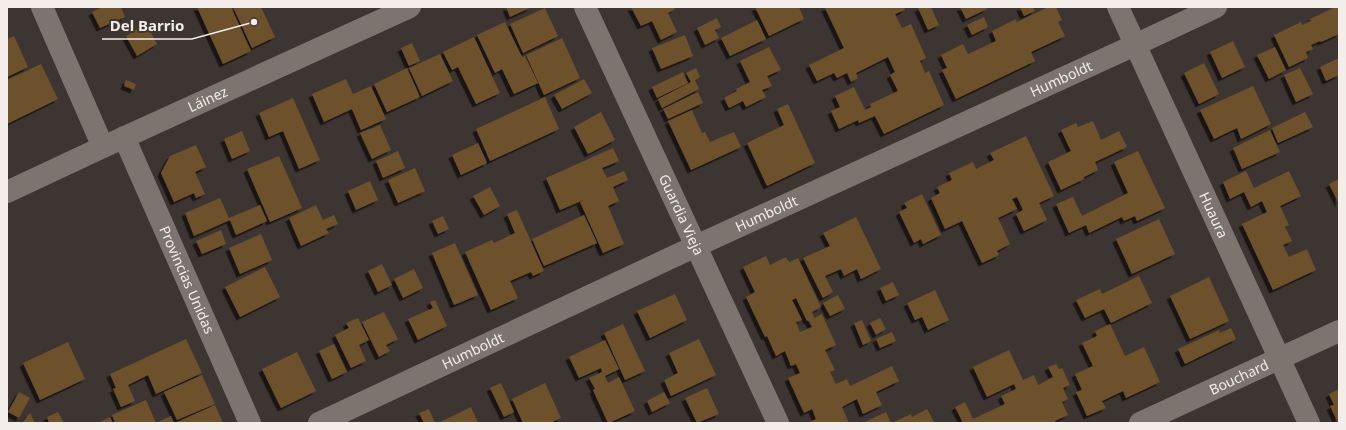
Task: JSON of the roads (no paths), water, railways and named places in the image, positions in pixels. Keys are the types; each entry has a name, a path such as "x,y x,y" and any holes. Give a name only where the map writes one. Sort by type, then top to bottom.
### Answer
{"street":[{"path":"42,7 103,147"},
{"name":"Láinez","path":"7,192 410,7"},
{"name":"Guardia Vieja","path":"585,7 778,423"},
{"name":"Huaura","path":"1118,7 1309,423"},
{"name":"Humboldt","path":"319,423 696,246 1216,7"},
{"name":"Provincias Unidas","path":"124,137 250,423"},
{"name":"Bouchard","path":"1140,423 1339,331"}],"place":[{"name":"Del Barrio","path":"254,22"}]}
